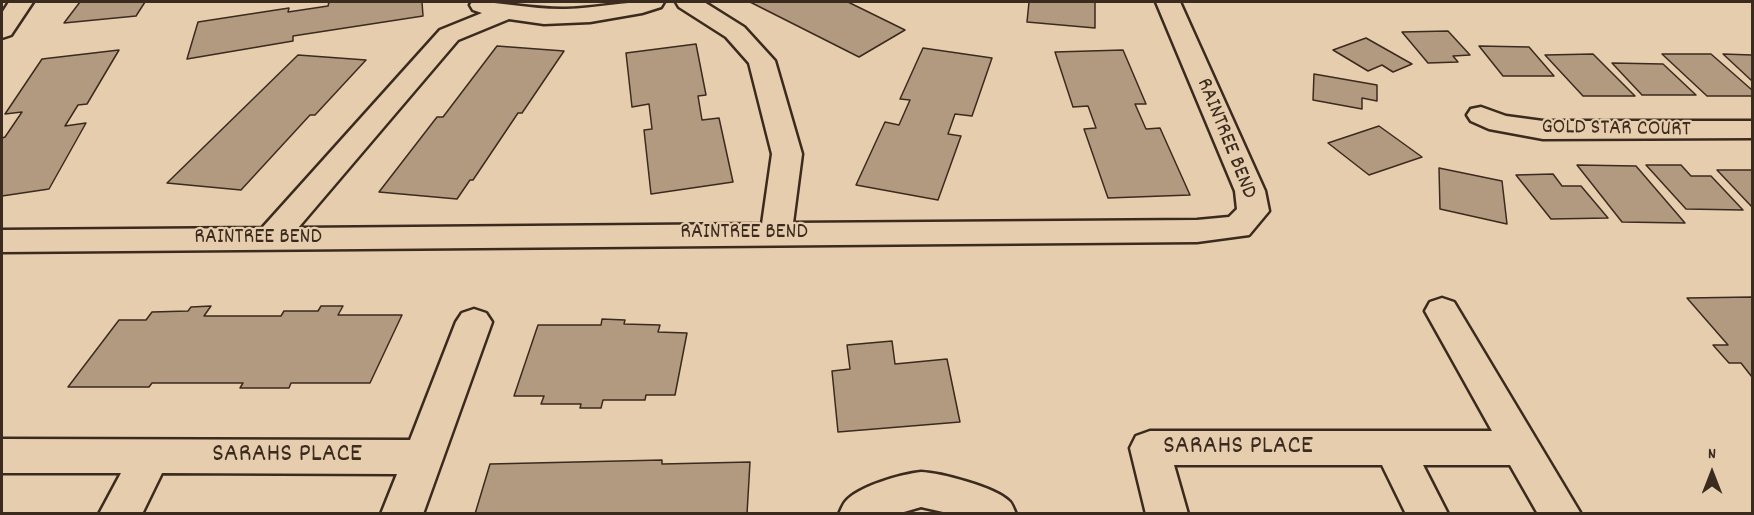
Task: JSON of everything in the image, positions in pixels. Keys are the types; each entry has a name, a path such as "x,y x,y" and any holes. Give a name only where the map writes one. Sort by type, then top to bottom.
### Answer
{"street":[{"path":"2,30 21,2"},
{"path":"472,2 503,13 563,15 627,10 652,2"},
{"path":"688,2 735,32 762,61 787,154 776,234"},
{"name":"RAINTREE BEND","path":"2,241 1197,231 1238,227 1253,211 1250,190 1168,2"},
{"path":"271,238 449,35 503,13"},
{"name":"GOLD STAR COURT","path":"1481,116 1499,123 1543,130 1752,130"},
{"path":"1442,312 1560,513"},
{"path":"402,513 474,322"},
{"name":"SARAHS PLACE","path":"1167,513 1150,448 1522,448"},
{"path":"1394,448 1427,513"},
{"name":"SARAHS PLACE","path":"2,456 423,457"},
{"path":"120,513 151,456"},
{"path":"860,513 887,497 928,489 970,502 995,513"}],"building":[{"path":"80,2 145,2 136,16 64,23"},
{"path":"329,2 422,2 423,16 293,36 293,41 187,59 198,22 289,8 288,12 328,6"},
{"path":"750,2 848,2 905,30 859,57"},
{"path":"1029,2 1095,2 1095,28 1027,22"},
{"path":"1448,31 1470,55 1453,56 1458,62 1428,63 1402,32"},
{"path":"1366,38 1412,64 1393,72 1382,65 1368,71 1333,50"},
{"path":"696,44 706,95 698,96 702,120 719,118 733,182 651,194 644,130 652,129 649,104 632,107 626,53"},
{"path":"497,46 564,51 522,113 518,113 473,180 470,180 457,199 379,192 437,117 443,117"},
{"path":"1479,46 1529,47 1554,76 1503,76"},
{"path":"923,48 992,58 972,116 955,114 948,134 961,136 938,200 856,185 885,122 899,125 910,100 900,99"},
{"path":"119,50 87,104 78,105 65,126 86,123 49,189 2,196 2,138 22,112 5,114 42,59"},
{"path":"1123,50 1146,104 1135,104 1146,129 1160,128 1190,195 1108,198 1084,129 1096,128 1088,106 1073,107 1055,52"},
{"path":"1593,54 1635,96 1583,96 1545,55"},
{"path":"1662,54 1711,54 1752,90 1752,96 1707,96"},
{"path":"1723,54 1752,55 1752,81"},
{"path":"298,55 366,60 315,115 310,115 241,190 167,183"},
{"path":"1612,63 1663,64 1696,95 1642,95"},
{"path":"1314,74 1377,85 1377,101 1362,98 1362,109 1313,100"},
{"path":"1379,126 1422,157 1369,175 1328,143"},
{"path":"1577,165 1636,166 1685,223 1622,222"},
{"path":"1646,165 1681,165 1691,176 1711,176 1743,210 1686,209"},
{"path":"1439,168 1502,181 1507,224 1440,209"},
{"path":"1717,170 1752,170 1752,207"},
{"path":"1553,174 1562,186 1581,186 1608,218 1551,219 1516,175"},
{"path":"1752,297 1752,377 1741,363 1729,363 1713,345 1728,345 1687,298"},
{"path":"211,306 204,316 281,316 284,311 318,311 321,306 343,306 338,315 402,315 370,383 291,383 289,388 240,388 243,383 152,383 149,387 68,387 119,320 146,320 152,312 188,311 191,307"},
{"path":"602,319 625,320 624,324 660,325 658,332 687,333 675,395 646,395 645,400 603,400 601,408 580,408 581,404 541,404 544,396 514,396 538,325 601,325"},
{"path":"892,341 895,364 947,359 960,422 838,432 832,371 850,369 847,345"},
{"path":"662,460 662,464 750,462 747,514 475,514 490,464"}]}
